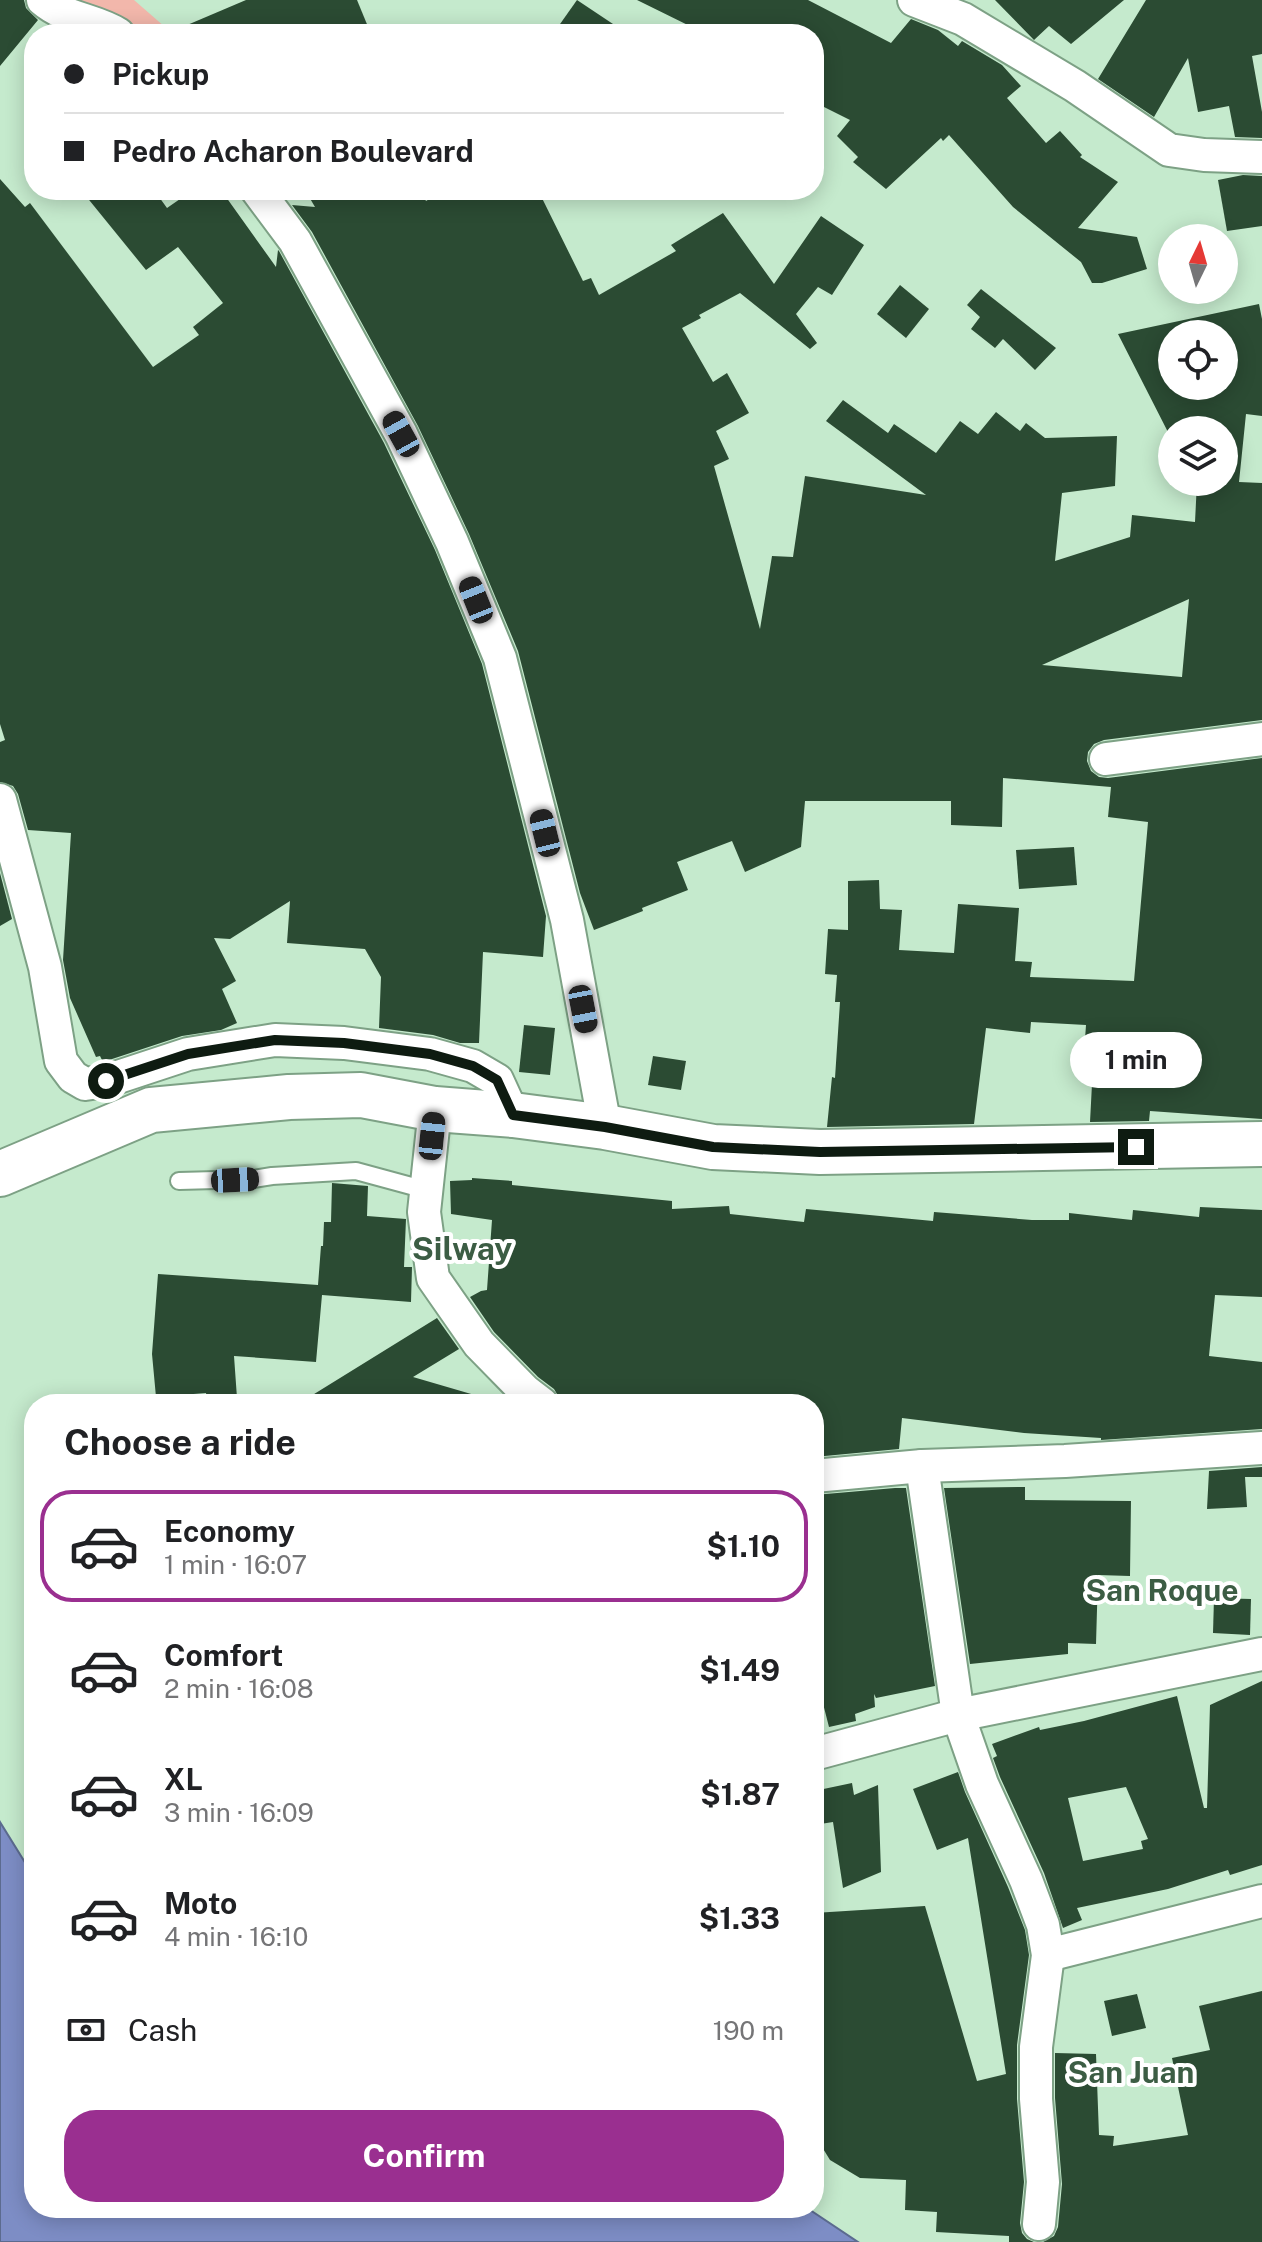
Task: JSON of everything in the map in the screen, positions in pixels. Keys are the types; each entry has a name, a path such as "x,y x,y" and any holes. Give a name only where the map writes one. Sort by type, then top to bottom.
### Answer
{"main road":[{"path":"0,1174 151,1110 289,1097 361,1095 435,1109 605,1127 713,1147 820,1152 1262,1144"}],"street":[{"path":"43,0 66,15 97,24"},
{"path":"914,0 963,19 1075,86 1169,150 1262,157"},
{"path":"264,200 295,241 401,434 452,542 500,658 567,920 605,1127"},
{"path":"1106,759 1262,739"},
{"path":"0,800 45,967 61,1061 73,1077 85,1084 106,1081 188,1054 275,1040 344,1043 430,1054 473,1066 497,1080 513,1115"},
{"path":"435,1109 424,1212 433,1278 479,1344 529,1394"},
{"path":"824,1475 922,1466 1065,1461 1262,1448"},
{"path":"922,1466 958,1715 982,1784 1043,1925 1048,1955 1036,2047 1036,2099 1043,2182 1039,2224"},
{"path":"824,1751 958,1715 1262,1654"},
{"path":"1048,1955 1262,1901"}],"lane":[{"path":"179,1181 356,1171 426,1190"}],"shaded area":[{"path":"79,0 134,0 162,24 76,24 66,15"}],"water":[{"path":"0,1822 24,1861 24,2218 822,2218 858,2242 0,2242"}],"building":[{"path":"0,0 24,0 26,8 38,20 35,24 24,24 24,37 0,66"},
{"path":"246,0 357,0 367,24 190,24"},
{"path":"577,0 613,24 560,24"},
{"path":"637,0 808,0 891,43 911,19 938,30 958,46 962,41 1002,65 1021,86 1007,98 1046,143 1060,131 1082,155 1080,157 1118,182 1078,228 1137,237 1147,269 1102,283 1092,283 1081,262 1013,207 949,135 943,141 941,138 886,189 853,162 858,157 837,136 850,120 824,107 824,24 686,24"},
{"path":"995,0 1124,0 1071,44 1049,26 1034,40"},
{"path":"1146,0 1262,0 1262,54 1252,56 1262,112 1262,138 1235,137 1229,106 1198,112 1188,58 1154,117 1098,79"},
{"path":"1243,175 1262,176 1262,226 1238,229 1238,224 1226,224 1218,180"},
{"path":"0,179 25,207 30,203 153,367 199,335 193,327 223,303 178,247 146,270 89,200 161,200 167,208 179,200 228,200 276,267 279,251 384,443 435,550 482,664 546,916 543,957 483,952 479,1043 460,1043 433,1035 379,1028 381,977 365,949 287,943 290,901 230,939 214,938 236,981 222,989 237,1023 221,1030 182,1036 103,1062 100,1056 96,1057 70,998 63,960 71,833 28,830 18,794 13,786 0,782 0,742 5,740 0,724"},
{"path":"311,200 543,200 583,281 591,278 599,295 676,251 671,245 723,213 774,284 821,216 864,245 832,295 818,287 796,314 817,343 810,349 740,293 682,328 713,382 727,373 749,413 716,431 729,459 714,466 760,629 772,556 793,557 805,476 926,495 826,421 843,400 888,433 894,424 936,453 960,421 978,434 996,412 1020,431 1026,423 1045,438 1117,436 1115,486 1062,493 1055,561 1130,537 1132,515 1195,522 1196,496 1238,496 1238,416 1160,416 1118,334 1158,325 1158,400 1238,400 1238,320 1184,320 1259,304 1262,319 1262,416 1246,414 1239,482 1262,483 1262,720 1104,740 1094,744 1088,752 1087,761 1091,771 1099,777 1108,778 1262,758 1262,1119 1150,1111 1149,1121 1090,1122 1092,1084 1082,1083 1086,1025 1031,1022 1030,1033 986,1028 974,1124 827,1127 832,1077 835,1078 840,1002 835,1002 837,975 825,974 828,929 848,930 848,881 879,880 880,909 902,910 899,950 954,953 958,904 1019,908 1015,961 1032,962 1030,977 1134,981 1148,822 1108,817 1111,787 1003,778 1002,827 951,825 951,801 805,801 801,847 745,872 732,841 677,862 688,890 594,930 580,893 518,651 469,534 418,426 312,232 292,205 315,207","holes":["1189,599 1182,677 1042,665"]},
{"path":"900,285 929,309 906,338 877,314"},
{"path":"981,289 1056,348 1035,370 1003,339 995,348 971,329 980,317 967,305"},
{"path":"1074,847 1077,885 1019,889 1016,850"},
{"path":"0,873 12,919 0,926"},
{"path":"524,1025 555,1028 550,1075 519,1072"},
{"path":"653,1056 686,1061 681,1090 648,1085"},
{"path":"450,1181 512,1181 512,1185 672,1201 672,1209 729,1206 730,1214 804,1222 806,1209 933,1221 934,1212 1032,1220 1069,1220 1069,1213 1132,1220 1133,1210 1199,1217 1200,1207 1262,1210 1262,1297 1215,1295 1209,1356 1262,1362 1262,1429 1101,1440 902,1418 899,1449 824,1456 824,1394 557,1394 494,1332 470,1297 487,1290 492,1220 451,1214"},
{"path":"332,1183 368,1186 367,1216 406,1219 404,1267 412,1267 411,1302 322,1295 316,1362 234,1356 237,1394 156,1394 152,1354 158,1274 318,1285 324,1222 331,1222"},
{"path":"437,1318 459,1349 413,1377 471,1394 314,1394"},
{"path":"1262,1467 1262,1477 1245,1477 1247,1507 1207,1509 1209,1471"},
{"path":"1025,1487 1025,1500 1131,1501 1130,1576 1098,1575 1096,1644 1068,1643 1068,1654 970,1664 944,1488"},
{"path":"906,1488 935,1686 876,1698 874,1694 875,1707 855,1714 856,1721 829,1727 824,1707 824,1494"},
{"path":"1214,1598 1251,1599 1250,1635 1213,1633"},
{"path":"1262,1681 1262,1865 1230,1875 1228,1870 1168,1889 1077,1908 1082,1920 1063,1928 1044,1873 1000,1777 992,1744 1039,1727 1040,1730 1084,1721 1177,1696 1204,1808 1207,1808 1210,1705","holes":["1126,1787 1148,1839 1141,1841 1143,1849 1083,1861 1068,1798"]},
{"path":"958,1772 1025,1930 1029,1955 1017,2045 1017,2099 1024,2182 1020,2223 1022,2233 1034,2242 1009,2242 1009,2236 936,2232 937,2212 905,2210 906,2180 860,2178 830,2160 824,2150 824,1912 925,1906 977,2081 1006,2074 968,1838 937,1850 913,1789"},
{"path":"852,1783 854,1795 878,1785 881,1872 843,1888 833,1822 824,1823 824,1789"},
{"path":"1262,1991 1262,2242 1043,2242 1054,2236 1058,2227 1062,2184 1055,2098 1055,2053 1096,2054 1099,2135 1114,2136 1113,2146 1188,2135 1172,2058 1210,2050 1199,2006"},
{"path":"1137,1994 1146,2028 1112,2036 1104,2001"}],"district":[{"name":"Silway","path":"462,1249"},
{"name":"San Roque","path":"1162,1591"},
{"name":"San Juan","path":"1131,2073"}],"route":[{"path":"106,1081 188,1054 275,1040 344,1043 430,1054 473,1066 497,1080 513,1115 605,1127 713,1147 820,1152 1136,1147"}]}
